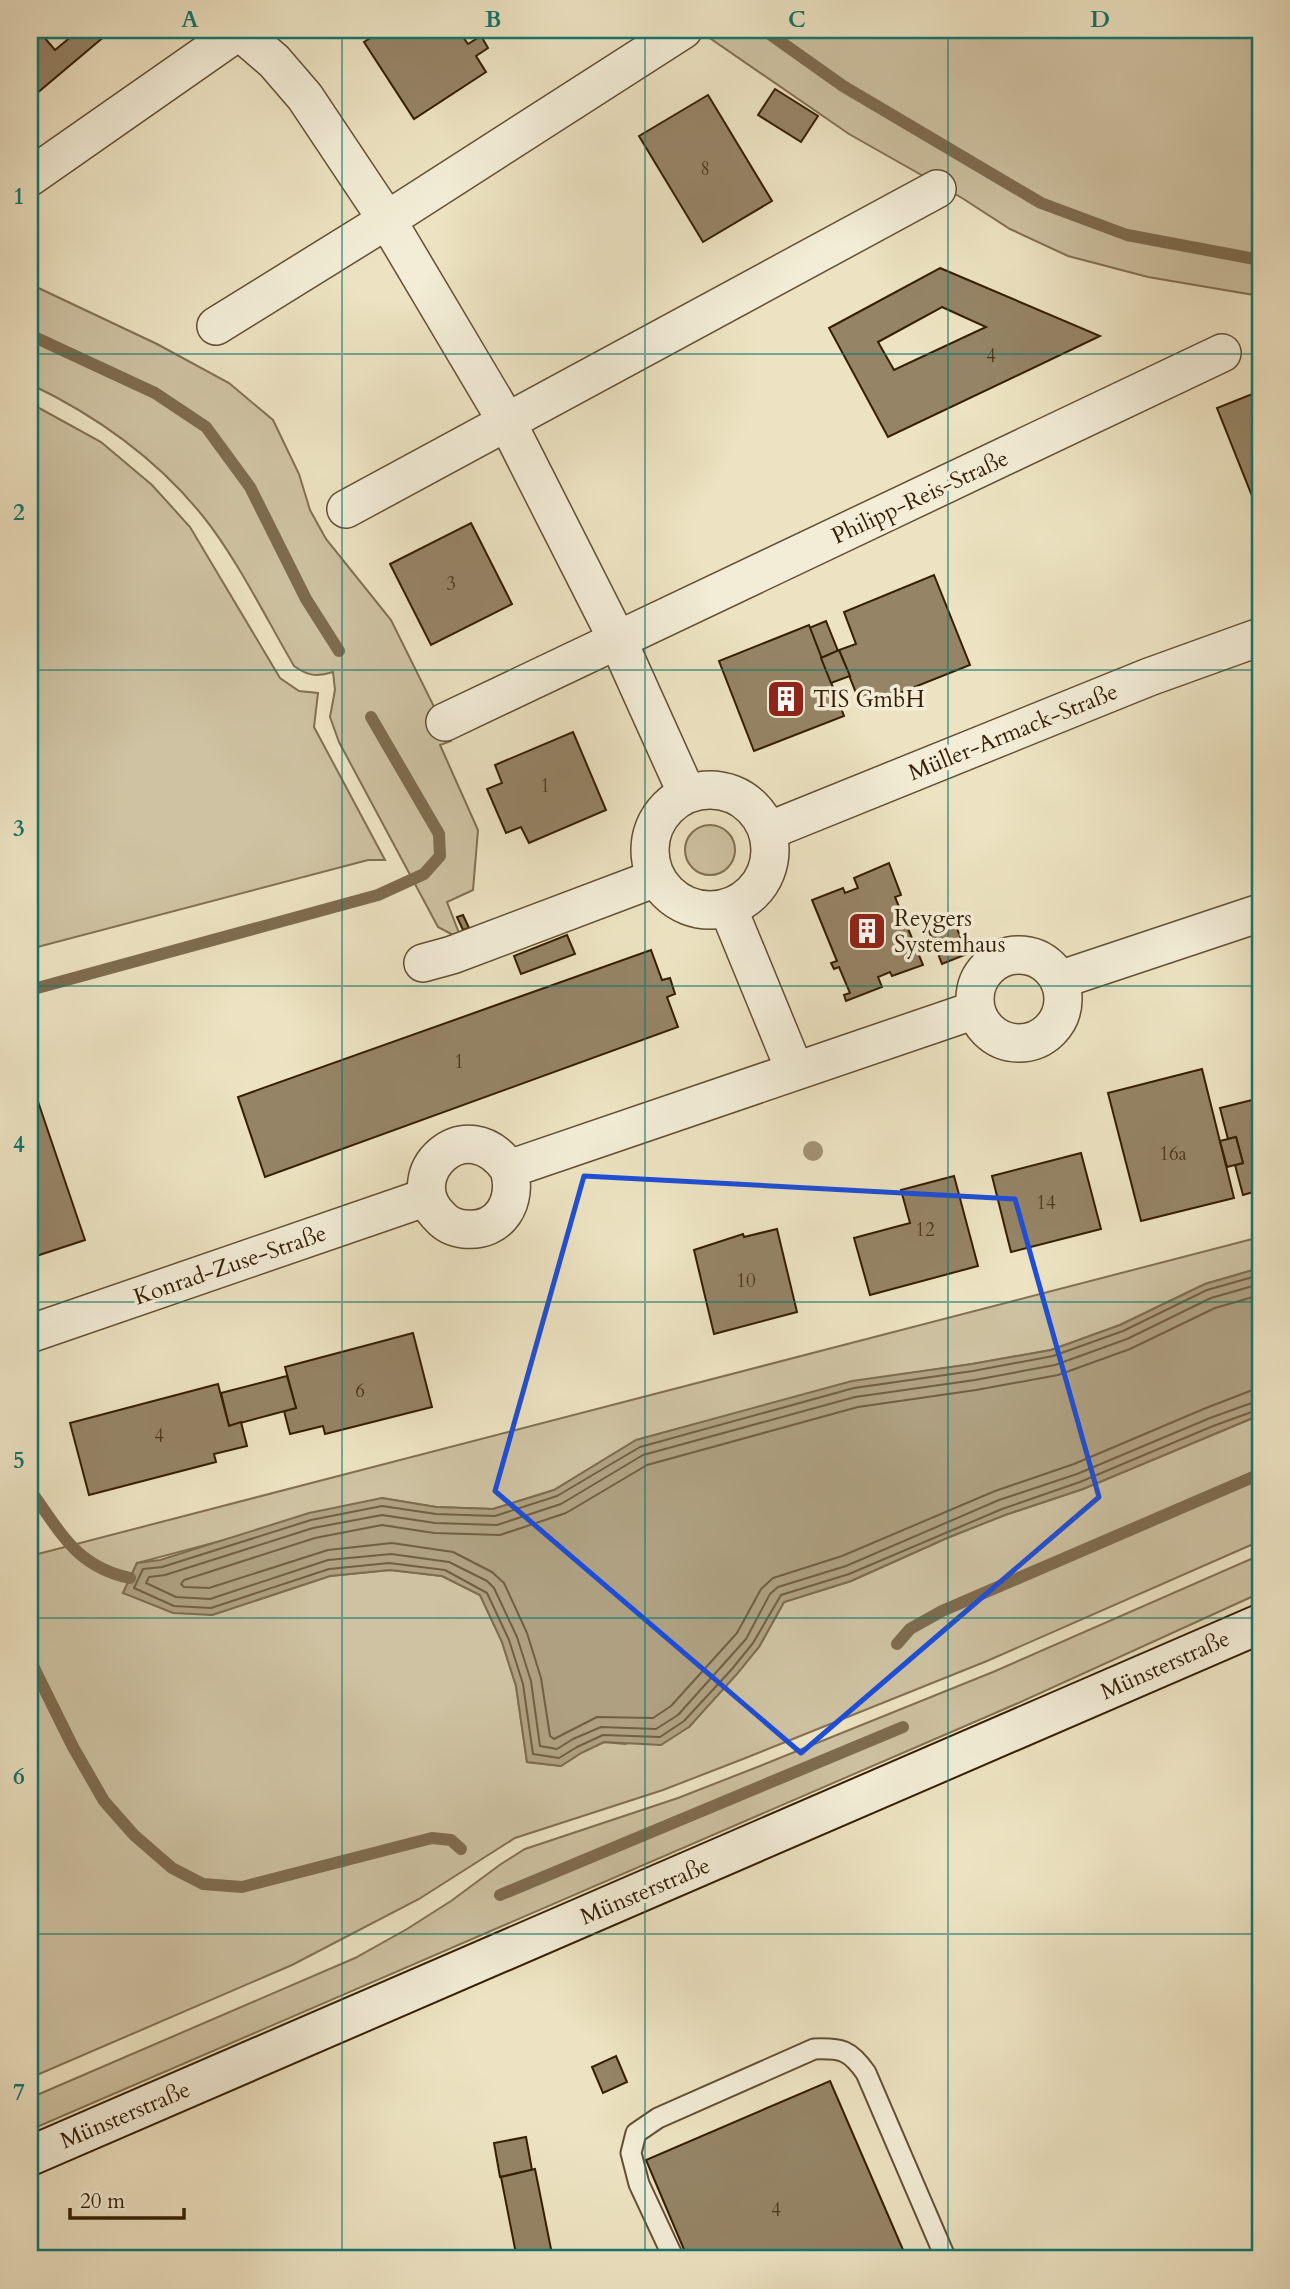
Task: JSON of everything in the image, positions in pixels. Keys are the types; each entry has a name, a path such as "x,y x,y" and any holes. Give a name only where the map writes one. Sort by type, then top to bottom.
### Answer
{"main road":[{"name":"Münsterstraße","path":"30,2156 1260,1624"}],"street":[{"path":"30,177 238,30 274,61 305,97 387,220 508,422 618,641 687,794"},
{"path":"216,326 683,30"},
{"path":"346,509 937,189"},
{"name":"Philipp-Reis-Straße","path":"445,722 1222,353"},
{"name":"Müller-Armack-Straße","path":"768,831 1149,677 1260,638"},
{"path":"707,789 726,791 744,800 759,813 768,831 771,850 764,877 746,899 728,908 707,911 687,905 669,894 656,878 651,862 653,829 661,814 673,802 687,794 707,789"},
{"path":"422,963 452,955 656,878"},
{"path":"728,908 794,1071"},
{"path":"1059,980 1260,913"},
{"path":"1014,954 1028,955 1052,968 1059,980 1063,993 1062,1010 1055,1026 1043,1037 1027,1043 1010,1043 994,1037 982,1025 975,1010 974,994 979,979 988,967 1001,958 1014,954"},
{"path":"509,1169 975,1010"},
{"path":"472,1143 487,1147 500,1156 509,1169 513,1184 511,1199 504,1213 492,1224 477,1230 461,1229 446,1223 434,1212 427,1197 426,1183 436,1159 446,1150 459,1145 472,1143"},
{"name":"Konrad-Zuse-Straße","path":"32,1333 427,1197"}],"lane":[{"path":"674,2259 639,2184 631,2152 636,2133 658,2118 814,2049 837,2048 854,2056 866,2073 946,2259"}],"highlighted area":[{"path":"584,1176 1015,1199 1099,1497 801,1753 495,1491"}],"shaded area":[{"path":"698,30 1260,30 1260,296 1148,277 1068,256 1010,229 962,198 849,134"},
{"path":"30,284 157,344 229,383 273,420 299,474 310,510 326,539 391,620 451,741 440,745 478,830 473,890 447,902 459,933 455,936 438,927 339,742 330,717 335,690 333,672 312,675 294,666 215,532 165,475 145,456 101,424 30,384"},
{"path":"30,403 101,442 152,485 190,527 280,678 299,691 318,693 314,727 385,860 368,860 30,949"},
{"path":"710,825 728,832 735,850 728,868 710,875 692,868 685,850 692,832"},
{"path":"1260,1237 1260,1268 1205,1284 1120,1325 1051,1350 852,1382 637,1440 554,1490 493,1509 436,1507 382,1498 137,1563 123,1593 212,1615 330,1576 390,1570 442,1576 480,1595 502,1642 516,1686 527,1762 561,1766 604,1742 625,1744 689,1727 759,1647 784,1602 851,1581 947,1538 1083,1489 1260,1415 1260,1541 987,1661 743,1759 663,1790 515,1838 419,1899 292,1965 30,2078 30,1556"},
{"path":"1260,1555 1260,1593 1016,1704 30,2130 30,2098 355,1958 451,1901 525,1849 678,1798 760,1766 993,1672"}],"water":[{"path":"1260,1268 1260,1415 1083,1489 947,1538 851,1581 784,1602 759,1647 737,1674 689,1727 661,1745 604,1742 561,1766 527,1762 516,1686 502,1642 480,1595 442,1576 390,1570 330,1576 212,1615 173,1613 123,1593 137,1563 160,1560 309,1513 382,1498 436,1507 493,1509 554,1490 636,1440 852,1381 1051,1350 1120,1325 1205,1284"}],"building":[{"path":"30,30 38,30 55,50 79,30 112,30 30,99"},
{"path":"383,30 458,30 468,44 481,36 488,48 476,56 486,72 414,119 364,42"},
{"path":"775,89 818,116 801,142 758,115"},
{"path":"708,95 772,201 703,242 639,136"},
{"path":"940,268 1100,336 888,437 829,328","holes":["942,307 986,327 894,370 878,342"]},
{"path":"1260,391 1260,516 1217,408"},
{"path":"471,523 512,604 431,645 390,564"},
{"path":"934,575 970,665 862,708 839,650 856,644 844,612"},
{"path":"826,621 838,651 821,658 809,628"},
{"name":"TIS GmbH","path":"809,625 844,716 754,751 719,661"},
{"path":"839,650 850,676 831,683 821,658"},
{"path":"573,732 606,810 529,843 521,827 506,833 487,789 502,783 495,765"},
{"name":"Reygers Systemhaus","path":"889,863 901,895 895,897 923,965 892,976 890,972 878,977 882,987 846,1001 844,995 850,993 839,967 834,969 831,963 837,961 812,900 843,888 845,893 858,888 854,878"},
{"path":"463,915 469,928 463,930 457,917"},
{"path":"954,921 967,954 942,964 929,931"},
{"path":"567,935 575,954 521,974 514,956"},
{"path":"651,950 662,980 670,978 675,994 667,997 678,1027 265,1177 238,1097"},
{"path":"1202,1069 1234,1198 1141,1221 1108,1093"},
{"path":"30,1078 85,1240 30,1258"},
{"path":"1260,1098 1260,1190 1243,1195 1235,1165 1243,1163 1236,1137 1228,1139 1220,1108"},
{"path":"1236,1137 1243,1163 1227,1167 1220,1141"},
{"path":"1081,1153 1101,1229 1011,1252 992,1176"},
{"path":"954,1176 978,1266 870,1295 854,1238 910,1223 901,1190"},
{"path":"777,1229 797,1312 714,1334 694,1250 743,1234 744,1237"},
{"path":"413,1333 432,1407 325,1434 323,1426 290,1434 284,1411 296,1408 285,1367"},
{"path":"287,1376 296,1408 229,1426 221,1393"},
{"path":"218,1384 229,1426 241,1422 247,1446 214,1454 216,1462 89,1495 70,1423"},
{"path":"616,2056 627,2082 603,2093 592,2067"},
{"path":"830,2081 907,2259 688,2259 646,2160"},
{"path":"526,2137 532,2170 500,2177 494,2143"},
{"path":"535,2169 553,2259 517,2259 501,2177"}],"waterway":[{"path":"764,30 843,86 1041,203 1127,235 1260,260"},
{"path":"30,335 155,393 206,427 250,487 306,599 339,651"},
{"path":"30,990 378,895 424,874 440,856 439,834 371,717"},
{"path":"897,1644 910,1629 942,1611 1260,1474"},
{"path":"30,1490 61,1533 82,1556 111,1572 130,1578"},
{"path":"30,1660 73,1747 104,1801 134,1835 172,1868 203,1884 242,1887 432,1838 451,1840 461,1849"},
{"path":"500,1895 903,1727"}],"place":[{"name":"TIS GmbH","path":"786,699"},
{"name":"Reygers Systemhaus","path":"867,931"}]}
